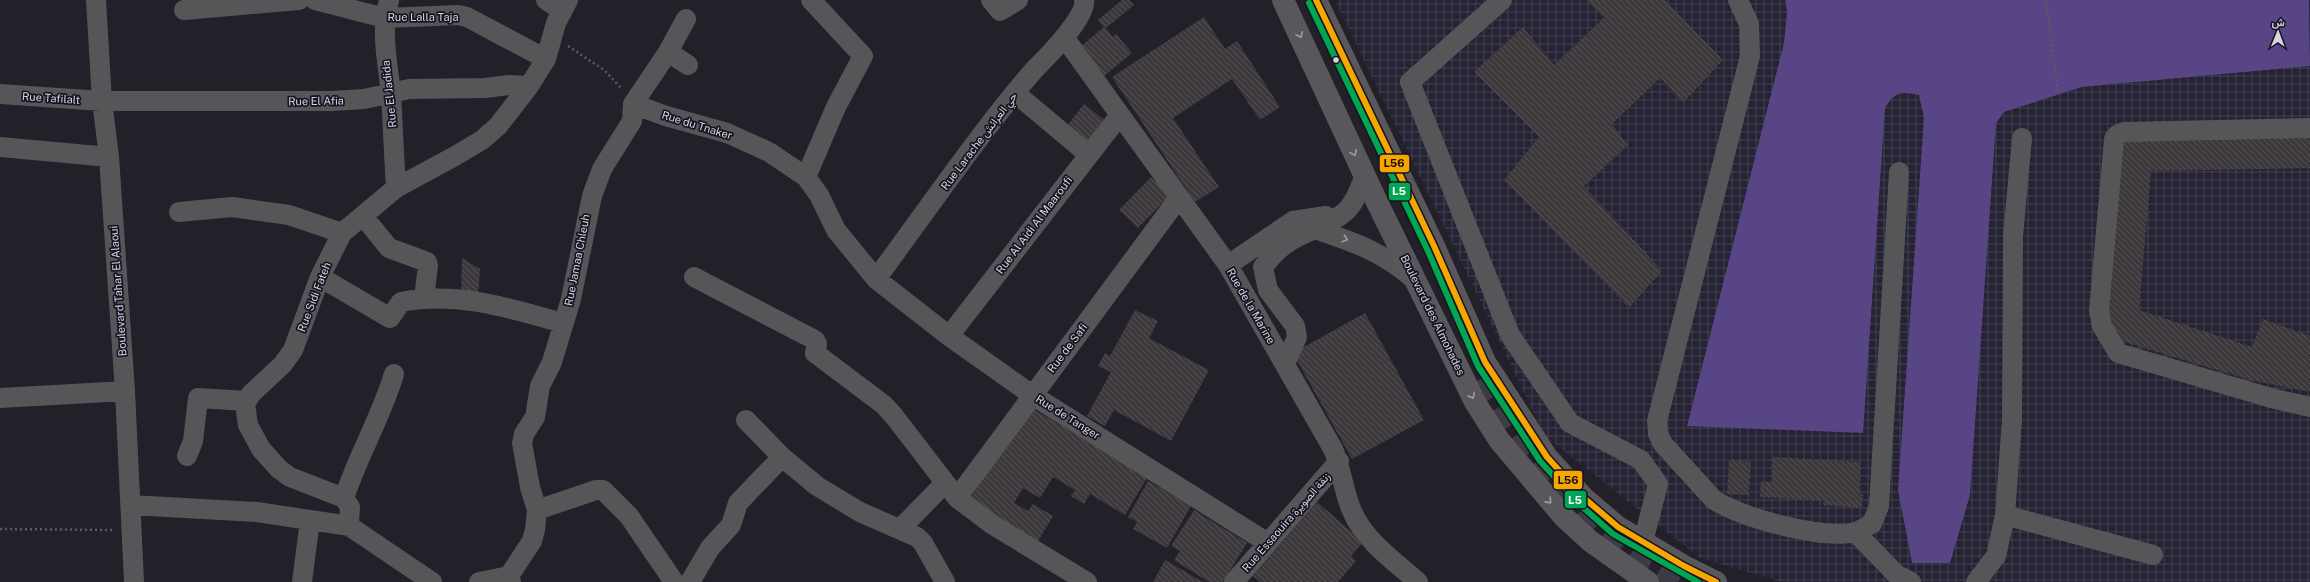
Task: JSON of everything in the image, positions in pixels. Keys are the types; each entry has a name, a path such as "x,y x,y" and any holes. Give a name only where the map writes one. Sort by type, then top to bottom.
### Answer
{"main road":[{"name":"Boulevard des Almohades","path":"1284,0 1364,175 1475,402 1499,440 1564,517 1590,541 1648,582"},
{"path":"1316,0 1434,246 1485,362 1546,457 1584,498 1618,527 1684,566 1716,582"},
{"path":"1622,564 1643,542"}],"street":[{"name":"Boulevard Tahar El Alaoui","path":"96,0 102,101 109,157 125,391 134,582"},
{"path":"184,10 299,0"},
{"name":"Rue Lalla Taja","path":"315,0 467,17 546,59"},
{"path":"806,177 836,107 863,56 811,0"},
{"path":"991,0 1000,11 1018,0"},
{"path":"1502,0 1410,82 1510,334 1570,423 1642,460 1658,484"},
{"path":"1738,0 1749,24 1750,56 1657,421 1658,434 1670,452 1714,500 1724,506 1774,524 1829,533 1855,532 1872,524 1879,506 1899,172"},
{"name":"Rue Larache حي العرائش","path":"876,279 1014,93 1064,37 1084,10 1084,2"},
{"name":"Rue Sidi Fateh","path":"247,401 251,394 283,364 293,350 320,277 342,233 396,188 482,140 498,126 529,86 546,59 559,3"},
{"name":"Rue El Jadida","path":"387,9 384,48 391,94 396,188"},
{"name":"Rue Jamaa Chleuh","path":"510,579 532,541 536,530 537,510 530,487 522,443 524,434 535,417 540,386 552,362 571,298 592,196 602,169 632,120 633,104 668,52 686,18"},
{"name":"Rue de la Marine","path":"1064,37 1178,199 1228,265 1339,461 1347,499 1358,524 1378,547 1418,582"},
{"path":"668,52 688,65"},
{"name":"Rue El Afia","path":"102,101 332,101 364,99 408,89 485,88 509,85 529,86"},
{"path":"1014,93 1088,154"},
{"name":"Rue Tafilalt","path":"0,94 102,101"},
{"name":"Rue du Tnaker","path":"633,104 666,116 711,128 751,143 770,152 806,177 820,195 836,230 876,279"},
{"name":"Rue Al Aidi Al Maaroufi","path":"949,336 1088,154 1120,115"},
{"path":"2310,128 2124,132 2117,135 2114,139 2099,311 2102,326 2118,353 2271,398 2310,407"},
{"path":"1976,582 1996,556 2005,515 2012,420 2013,236 2022,138"},
{"path":"0,147 109,157"},
{"path":"1285,364 1296,337 1295,326 1268,290 1263,266 1275,251 1292,239 1315,229 1350,209 1356,200 1364,175"},
{"name":"Rue de Safi","path":"900,530 951,491 1032,395 1178,199"},
{"path":"1228,265 1293,221 1334,215 1376,200"},
{"path":"179,212 232,206 289,215 342,233"},
{"path":"363,216 389,248 427,262 428,266 424,298"},
{"path":"1315,229 1356,243 1386,258 1416,281"},
{"path":"320,277 390,318 401,302 424,298 483,301 563,322"},
{"path":"694,277 815,340 817,344 815,354 884,405 951,491 993,525 1087,582"},
{"name":"Rue de Tanger","path":"876,279 949,336 1032,395 1268,542"},
{"path":"344,498 353,470 382,408 394,374"},
{"path":"0,398 125,391"},
{"path":"187,456 194,434 198,398 247,401 245,415 260,450 279,469 290,477 344,498 350,507 350,526"},
{"path":"746,420 782,457 817,486 860,512 900,530 912,533 922,543 945,582"},
{"path":"1643,542 1658,484 1670,452"},
{"path":"690,582 710,548 731,525 738,503 782,457"},
{"name":"Rue Essaouira زنقة الصويرة","path":"1234,582 1339,461"},
{"path":"537,510 596,490 603,490 630,516 674,582"},
{"path":"131,505 257,512 350,526 432,582"},
{"path":"2005,515 2153,555"},
{"path":"302,582 310,520"},
{"path":"1855,532 1896,574 1911,582"},
{"path":"479,582 510,579"}],"path":[{"path":"2046,0 2058,94"},
{"path":"552,38 578,52 604,70 633,104"},
{"path":"0,529 132,530"}],"shaded area":[{"path":"1335,0 1785,0 1787,12 1784,43 1885,108 1893,96 1906,92 2004,112 2082,87 2310,66 2310,582 1782,582 1700,558 1545,436"},
{"path":"1785,0 2309,0 2310,66 2082,87 2004,112 1996,123 1970,495 1950,563 1912,563 1898,490 1924,118 1919,95 1908,93 1899,94 1892,99 1885,108 1863,433 1687,426 1784,43 1787,12"}],"building":[{"path":"1122,0 1129,0 1134,5 1106,28 1113,37 1116,34 1132,53 1103,77 1079,48 1104,27 1098,20"},
{"path":"1587,0 1665,0 1723,60 1683,103 1660,78 1612,124 1628,145 1584,186 1662,271 1629,308 1504,180 1539,137 1474,72 1523,27 1554,65 1604,18"},
{"path":"1204,17 1225,49 1237,41 1280,107 1260,120 1232,79 1173,118 1219,187 1195,202 1112,77"},
{"path":"1084,104 1107,122 1087,148 1064,130"},
{"path":"2123,137 2310,137 2310,168 2151,171 2139,310 2252,347 2263,319 2310,336 2310,392 2250,380 2118,340 2106,308"},
{"path":"1151,177 1170,195 1138,228 1119,210"},
{"path":"462,258 480,269 478,299 461,297"},
{"path":"1135,310 1158,321 1149,338 1209,370 1171,441 1114,410 1105,426 1087,416 1111,372 1098,366 1105,353 1110,356"},
{"path":"1365,313 1424,420 1352,459 1293,353"},
{"path":"1026,405 1148,476 1125,515 1090,494 1084,504 1071,496 1075,490 1053,477 1040,498 1023,488 1014,503 1028,511 1033,504 1053,516 1037,543 968,503"},
{"path":"1773,457 1861,462 1859,494 1863,494 1862,508 1823,505 1824,501 1760,497 1761,481 1772,482"},
{"path":"1729,460 1751,462 1749,495 1727,494"},
{"path":"1148,481 1191,506 1167,548 1133,529 1137,522 1128,517"},
{"path":"1317,502 1363,542 1351,556 1356,561 1338,582 1260,582 1253,576"},
{"path":"1194,510 1247,543 1223,582 1209,582 1174,560 1180,551 1171,546"},
{"path":"1165,560 1203,582 1153,582"}],"tunnel":[{"path":"1485,377 1521,439 1543,468 1568,496 1594,522 1623,545 1653,565 1684,582"}],"transit line":[{"name":"L56","path":"1316,0 1434,246 1485,362 1547,457 1584,498 1618,527 1684,566 1716,582"},
{"name":"L5","path":"1309,3 1427,249 1478,366 1540,461 1578,503 1613,534 1698,582"}]}
